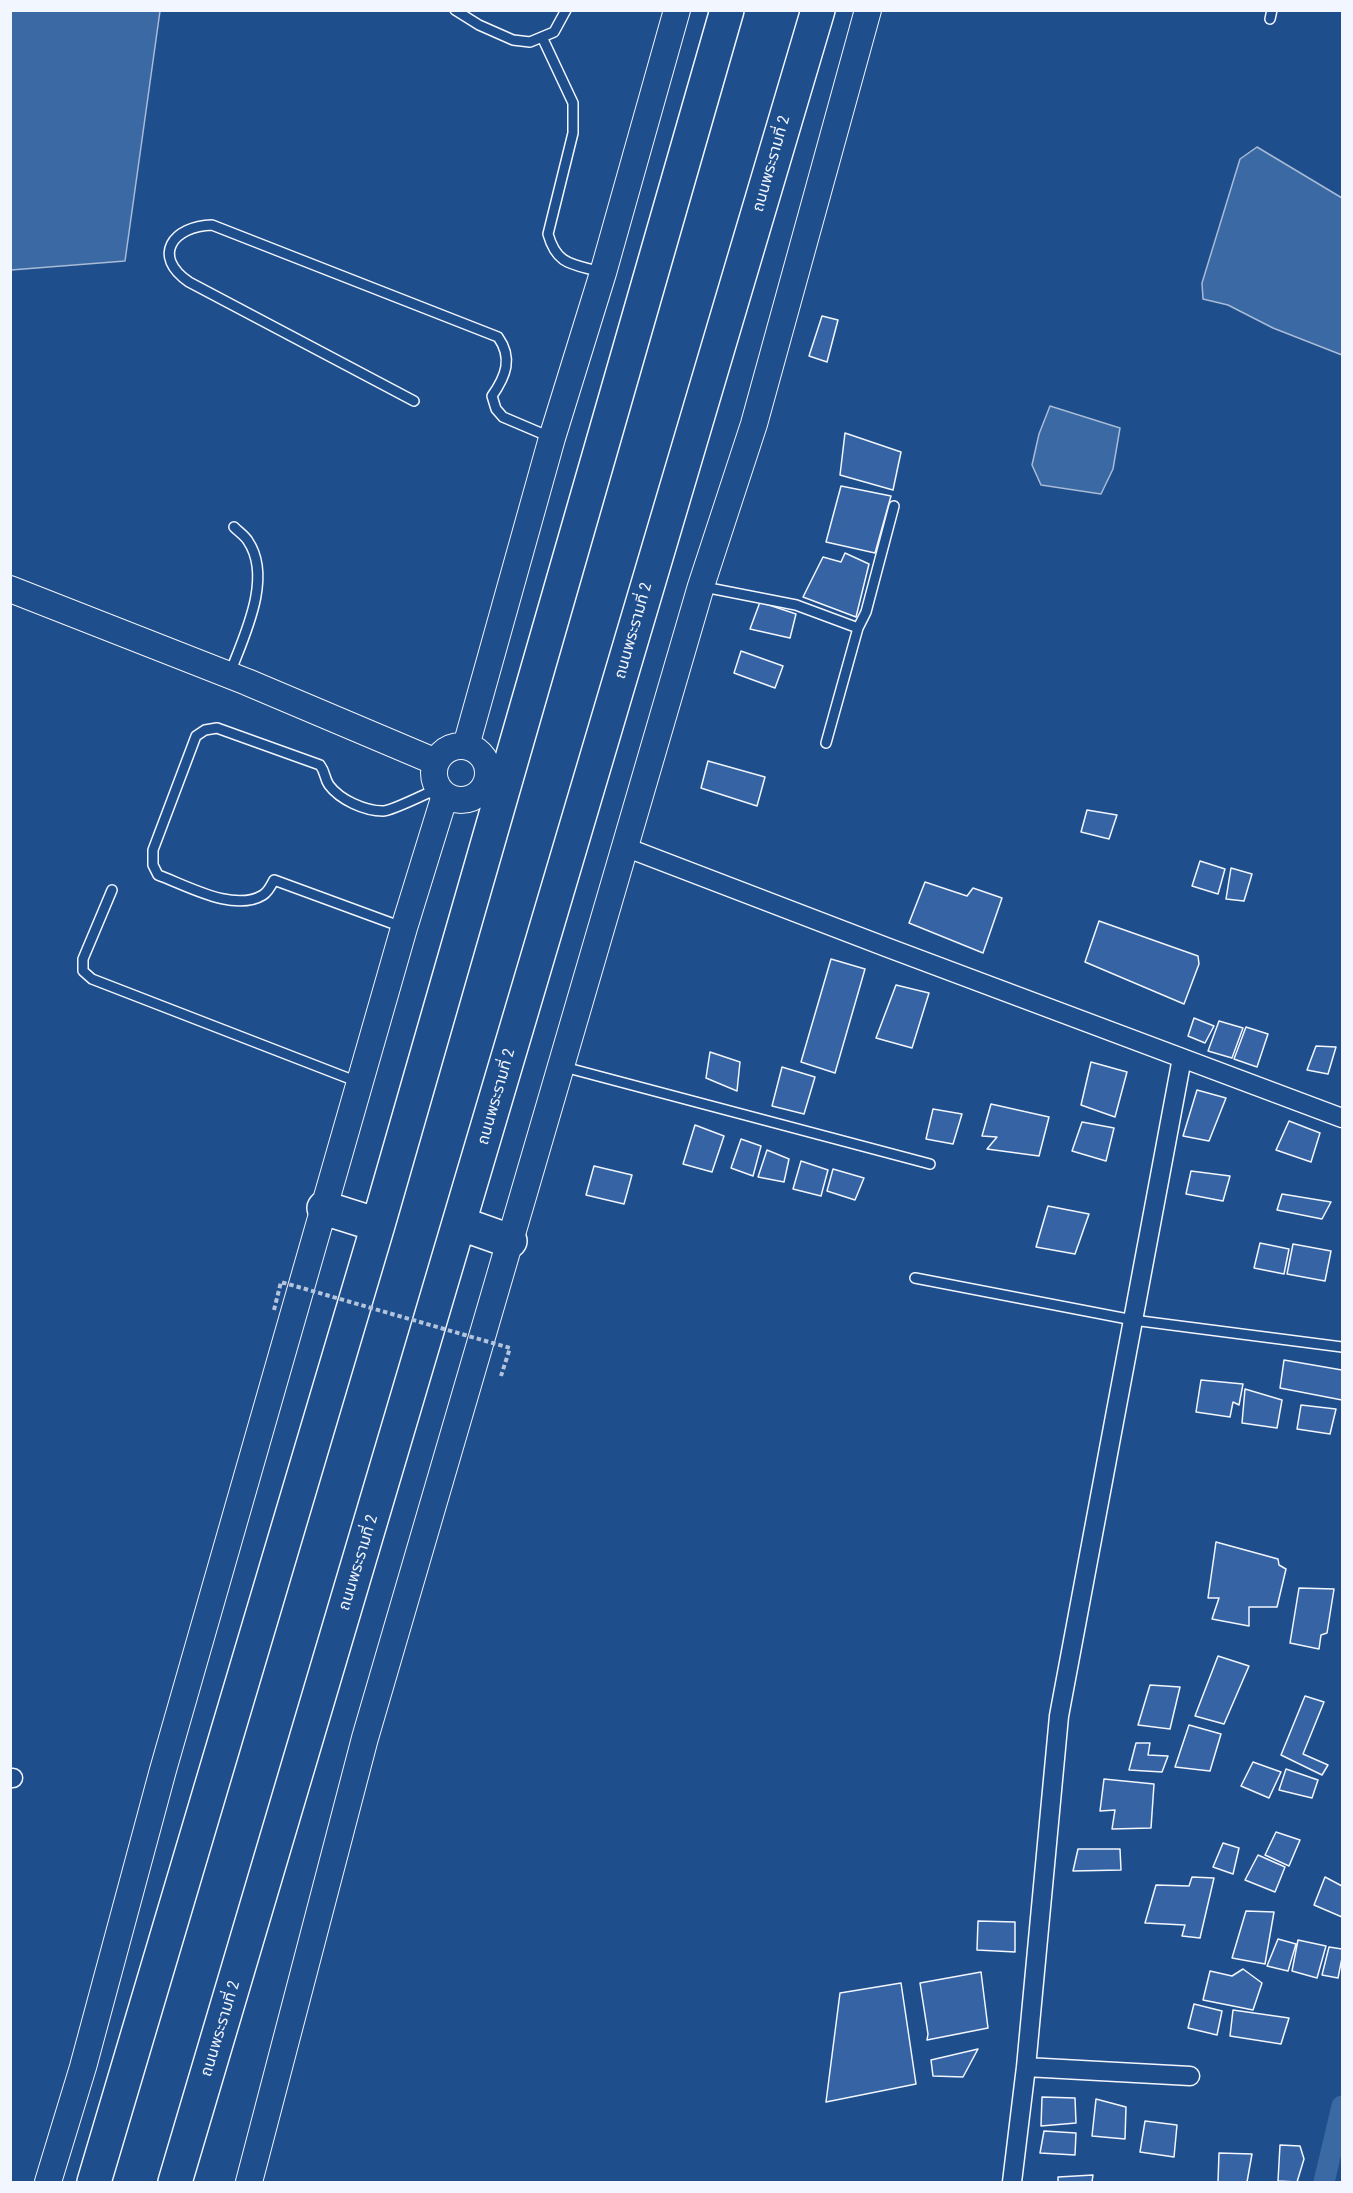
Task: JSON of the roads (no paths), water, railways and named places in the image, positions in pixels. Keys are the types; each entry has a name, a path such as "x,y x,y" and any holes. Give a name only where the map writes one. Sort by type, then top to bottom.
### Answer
{"highway":[{"path":"94,2182 378,1225 497,775 727,10"},
{"name":"ถนนพระรามที่ 2","path":"175,2182 818,10"},
{"path":"324,1208 378,1225"},
{"path":"459,1223 510,1241"}],"main road":[{"path":"466,746 552,438 603,273 677,10"},
{"path":"249,2182 365,1738 701,586 754,424 867,10"},
{"path":"10,589 230,675 436,762"},
{"path":"466,746 481,754 497,775 471,798 462,800 442,791 435,780 436,762 448,749 466,746"},
{"path":"48,2182 83,2067 163,1770 442,791"}],"street":[{"path":"625,846 1342,1118"},
{"path":"1012,2182 1026,2067 1059,1716 1182,1058"},
{"path":"1026,2067 1190,2076"}],"lane":[{"path":"455,10 479,25 513,40 530,42 554,32 566,10"},
{"path":"542,37 573,103 573,133 548,234 552,248 562,260 603,273"},
{"path":"414,401 189,282 172,267 168,258 171,245 180,233 199,225 212,225 498,337 508,359 499,387 492,396 496,409 503,417 552,438"},
{"path":"826,743 858,628 866,612 894,506"},
{"path":"230,675 257,597 258,580 255,560 248,541 234,527"},
{"path":"701,586 796,605 858,628"},
{"path":"404,928 274,880 265,894 256,899 242,902 223,900 158,874 153,865 153,850 196,736 205,730 217,728 320,765 326,772 327,783 340,797 351,803 384,811 442,791"},
{"path":"112,890 83,958 83,971 92,980 360,1082"},
{"path":"561,1066 930,1164"},
{"path":"915,1278 1133,1320 1342,1347"}],"water":[{"path":"11,10 160,11 125,261 11,270"},
{"path":"1257,147 1342,198 1342,355 1273,328 1228,305 1203,299 1202,283 1240,159"},
{"path":"1050,406 1120,428 1113,469 1101,494 1041,485 1032,465 1039,434"}],"waterway":[{"path":"1324,2182 1342,2106"}]}
